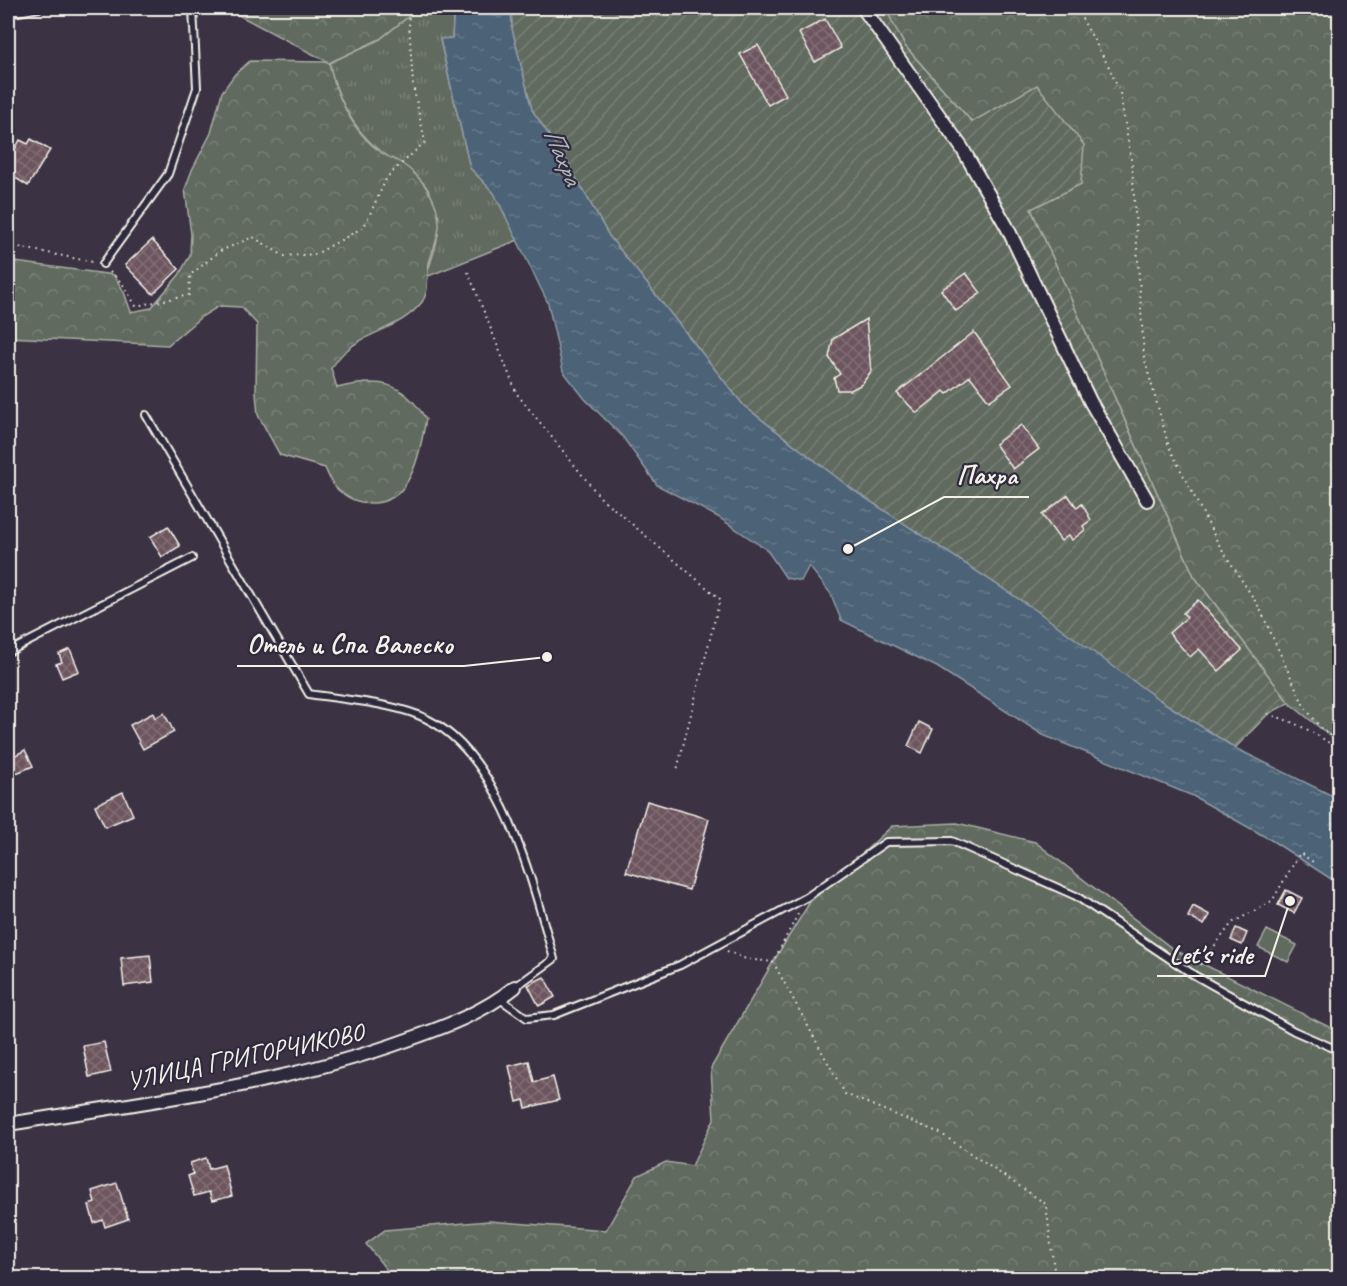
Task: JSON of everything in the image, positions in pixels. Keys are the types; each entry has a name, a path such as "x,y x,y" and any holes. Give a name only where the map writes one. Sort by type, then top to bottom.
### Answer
{"street":[{"path":"862,8 962,148 1007,227 1090,401 1147,500"},
{"name":"УЛИЦА ГРИГОРЧИКОВО","path":"8,1124 197,1094 350,1061 451,1024 500,999 515,987"}],"lane":[{"path":"8,14 39,8"},
{"path":"103,264 168,174 197,88 193,8"},
{"path":"146,415 309,694 418,715 443,730 477,760 523,849 554,959 515,987"},
{"path":"8,652 192,558"},
{"path":"500,999 527,1018 554,1015 680,965 807,897 886,842 952,841 1076,897 1194,975 1294,1031 1340,1051"}],"path":[{"path":"8,245 103,264 122,283 136,306 189,294 190,275 220,251 253,237 284,256 316,254 364,227 387,177 425,142 413,85 408,8"},
{"path":"1076,8 1109,67 1120,93 1132,165 1144,357 1169,447 1218,543 1259,607 1304,706 1322,730 1340,741"},
{"path":"468,272 517,394 600,497 720,599 677,770"},
{"path":"1268,714 1289,720 1318,734 1340,751"},
{"path":"1200,964 1232,923 1272,901 1300,853 1316,864"},
{"path":"773,962 807,897"},
{"path":"716,946 746,959 773,962"},
{"path":"773,962 844,1094 940,1133 1046,1204 1055,1278"}],"green space":[{"path":"225,8 419,8 380,39 329,63 336,88 354,124 362,135 383,154 401,163 416,175 433,199 438,217 439,227 422,302 414,311 395,324 355,344 331,368 337,388 365,383 388,385 408,396 426,419 411,475 400,491 383,501 374,503 354,500 336,488 325,468 280,455 258,415 257,324 241,307 219,306 201,317 168,345 8,337 8,261 114,275 124,292 131,312 151,308 179,275 190,255 191,234 185,189 211,133 222,92 235,74 250,61 328,62"},
{"path":"419,8 454,8 452,38 440,40 470,168 494,193 518,240 426,277 438,230 435,205 429,191 412,173 380,151 361,132 343,104 329,63 380,39"},
{"path":"511,8 885,8 905,46 972,122 1037,85 1084,145 1081,184 1031,209 1194,576 1289,703 1268,714 1235,748 1158,699 1034,609 853,490 744,406 609,236 567,162 532,110 512,29"},
{"path":"885,8 1339,8 1339,743 1289,703 1194,576 1031,209 1081,184 972,122 905,46"},
{"path":"957,823 1035,842 1173,949 1339,1032 1339,1278 393,1278 366,1244 385,1230 489,1221 606,1230 637,1176 666,1162 692,1166 714,1119 711,1068 810,902 892,826"},
{"path":"1267,930 1297,945 1288,962 1258,947"}],"water":[{"path":"454,8 511,8 512,29 532,110 567,162 609,236 744,406 853,490 1034,609 1158,699 1235,748 1339,799 1339,884 1271,840 1193,796 1043,735 937,667 841,620 831,594 809,566 801,581 786,578 767,550 718,517 657,485 622,436 585,399 563,371 548,303 494,193 470,168 440,39 452,38"}],"building":[{"path":"825,19 841,48 815,62 799,33"},
{"path":"758,45 786,95 768,105 740,54"},
{"path":"31,139 50,150 28,186 8,173 8,162 20,140 28,144"},
{"path":"152,240 179,269 153,294 125,265"},
{"path":"966,273 981,293 956,311 941,290"},
{"path":"866,319 871,371 862,384 851,390 837,390 834,378 840,374 829,357 833,339"},
{"path":"974,332 1012,385 989,401 970,376 947,394 944,391 917,413 897,393"},
{"path":"1021,425 1039,449 1013,469 995,444"},
{"path":"1068,495 1077,508 1082,504 1091,520 1083,526 1085,530 1072,540 1069,535 1061,541 1042,515"},
{"path":"168,526 180,546 162,557 150,537"},
{"path":"1198,600 1242,650 1219,671 1199,649 1190,657 1169,633 1187,617 1183,613"},
{"path":"70,649 79,671 62,678 56,664 62,662 59,654"},
{"path":"153,713 155,718 164,713 174,732 143,749 130,725"},
{"path":"919,722 933,729 922,753 908,746"},
{"path":"25,750 33,766 14,774 8,759"},
{"path":"123,792 133,815 105,827 95,805"},
{"path":"647,801 709,819 689,890 626,872"},
{"path":"1286,890 1302,898 1294,913 1278,905"},
{"path":"1193,906 1210,915 1204,925 1188,917"},
{"path":"1236,928 1247,933 1242,945 1231,940"},
{"path":"150,955 153,982 124,986 121,958"},
{"path":"544,977 555,997 539,1006 528,985"},
{"path":"104,1042 111,1072 89,1077 83,1046"},
{"path":"529,1061 534,1082 553,1077 559,1100 526,1108 524,1100 517,1102 509,1066"},
{"path":"206,1158 209,1169 224,1165 232,1196 212,1201 209,1192 194,1196 188,1176 193,1174 190,1163"},
{"path":"117,1183 128,1219 105,1227 103,1220 94,1223 89,1205 95,1203 92,1191"}],"place":[{"name":"Пахра","path":"848,549"},
{"name":"Отель и Спа Валеско","path":"547,657"},
{"name":"Let's ride","path":"1290,901"}]}
